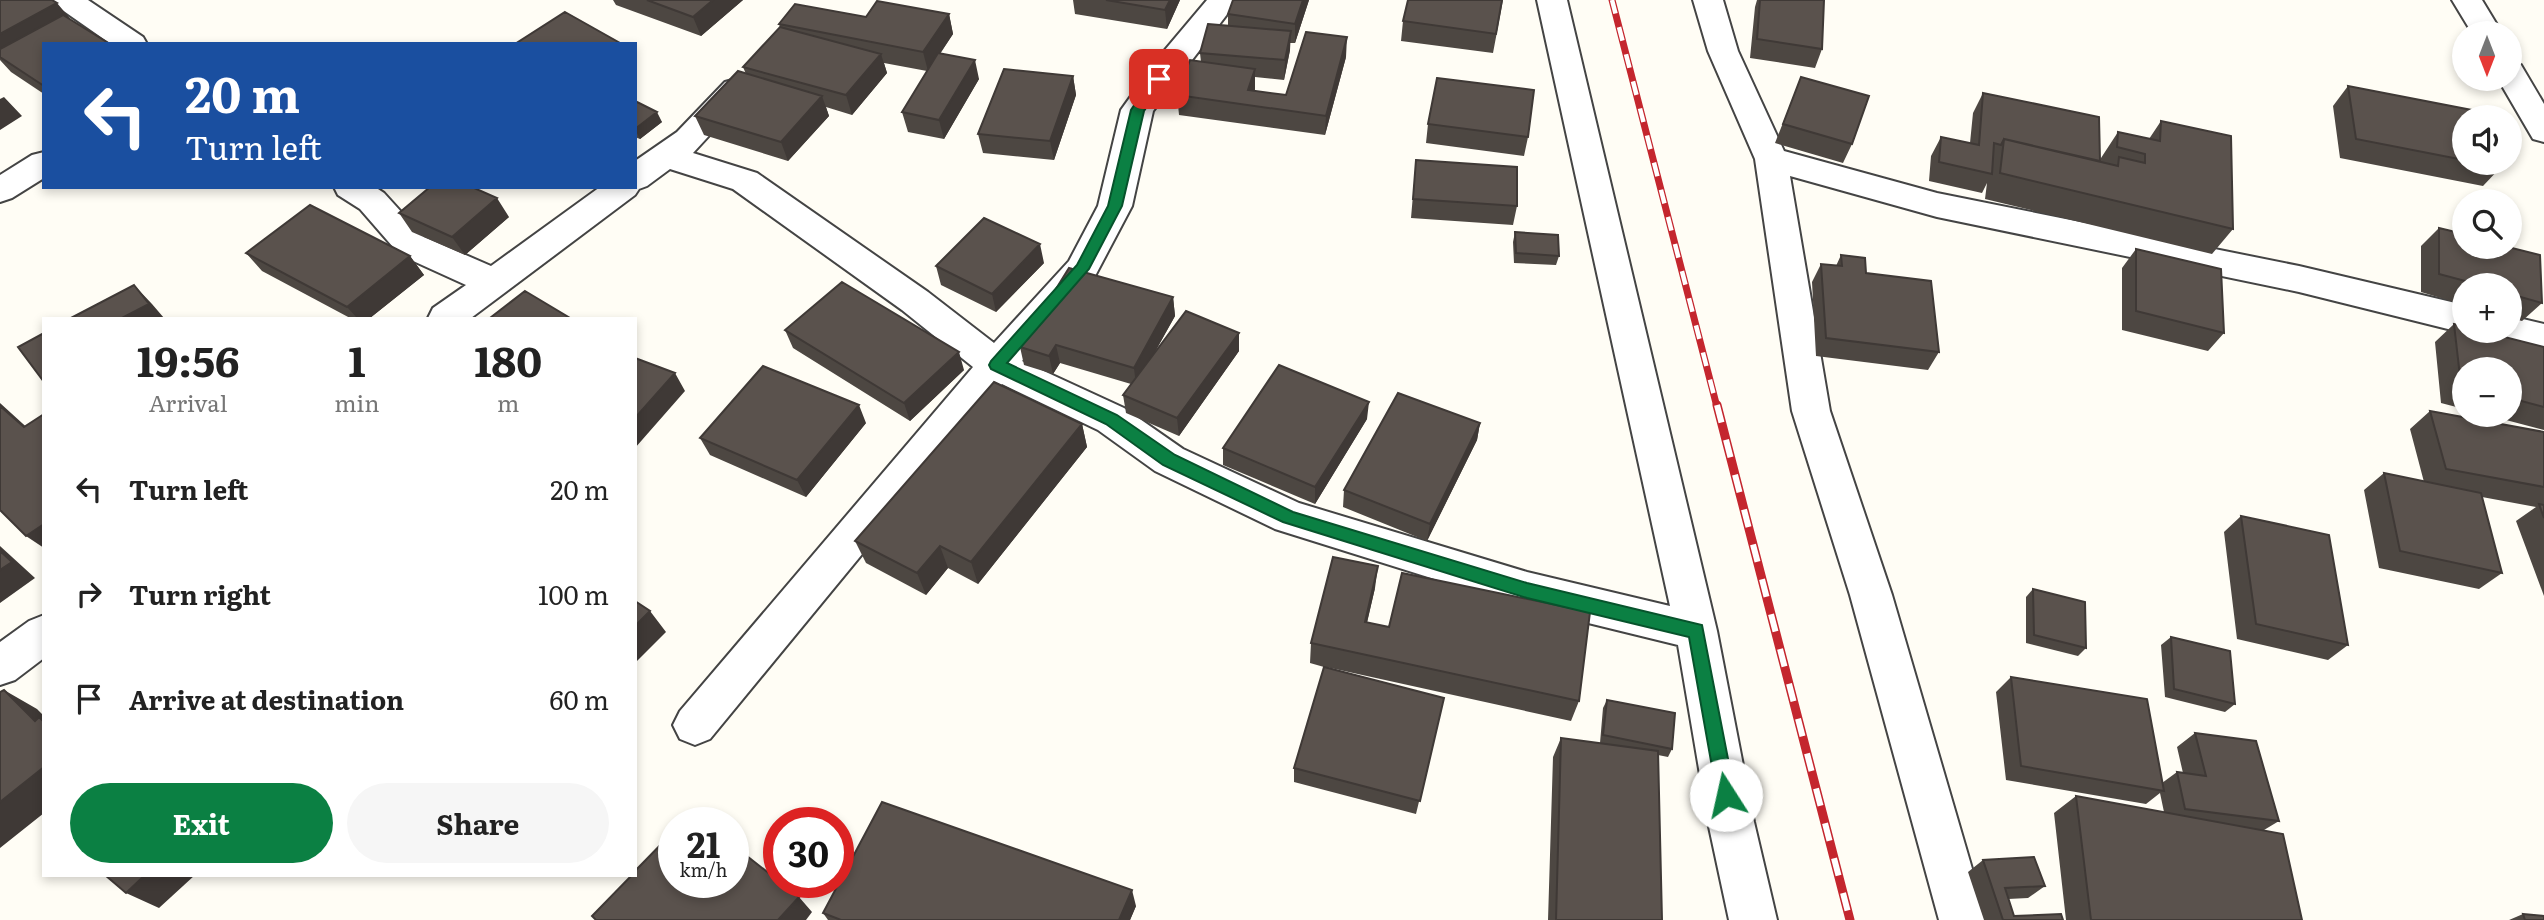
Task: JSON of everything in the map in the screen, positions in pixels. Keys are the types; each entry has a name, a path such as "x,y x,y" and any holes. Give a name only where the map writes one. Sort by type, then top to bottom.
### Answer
{"street":[{"path":"68,0 129,42"},
{"path":"695,725 996,365 1082,269 1115,206 1137,110 1170,64 1223,0"},
{"path":"1552,0 1696,631 1731,822 1753,920"},
{"path":"1709,0 1723,51 1771,159 1811,411 1871,595 1963,920"},
{"path":"2467,0 2480,21"},
{"path":"637,177 688,140 753,69"},
{"path":"2521,91 2544,131"},
{"path":"666,156 744,181 915,302 996,365 1111,419 1169,460 1289,517 1527,590 1696,631"},
{"path":"1771,159 1937,205 2299,279 2452,316"},
{"path":"0,190 42,164"},
{"path":"353,189 372,201 412,246 493,282"},
{"path":"447,317 620,189"},
{"path":"2522,333 2544,338"},
{"path":"0,666 42,635"}],"building":[{"path":"0,0 52,0 57,3 0,34"},
{"path":"647,0 713,0 693,17"},
{"path":"1106,0 1170,0 1165,10"},
{"path":"1233,0 1303,0 1295,24 1228,14"},
{"path":"1408,0 1502,0 1496,34 1403,21"},
{"path":"1760,0 1824,0 1822,49 1757,39"},
{"path":"877,1 949,14 923,52 779,24 795,4 866,17"},
{"path":"565,12 618,42 518,42"},
{"path":"63,15 107,42 42,42 42,85 0,57 0,49"},
{"path":"1208,24 1291,31 1285,60 1200,53"},
{"path":"780,27 881,54 846,95 743,67"},
{"path":"1306,32 1347,37 1326,116 1177,95 1190,60 1255,69 1248,90 1286,95"},
{"path":"938,53 975,60 939,120 902,112"},
{"path":"1004,69 1073,76 1050,141 978,134"},
{"path":"738,71 822,96 781,142 695,116"},
{"path":"1801,77 1869,96 1852,144 1783,124"},
{"path":"1437,78 1534,90 1528,137 1428,124"},
{"path":"2348,86 2452,106 2452,158 2356,139"},
{"path":"1983,93 2099,117 2100,161 2004,139 2001,145 1994,143 1992,174 1939,162 1941,137 1979,145"},
{"path":"637,102 657,112 637,127"},
{"path":"2161,121 2231,136 2233,229 2000,173 2004,139 2118,166 2119,157 2145,163 2145,154 2117,147 2118,132 2160,141"},
{"path":"1416,160 1517,167 1517,206 1413,199"},
{"path":"428,189 477,189 497,198 452,237 399,213"},
{"path":"310,205 410,256 347,307 246,253"},
{"path":"984,218 1040,244 992,294 936,266"},
{"path":"2439,228 2452,231 2452,259 2522,259 2522,250 2540,255 2542,303 2522,297 2522,273 2452,273 2452,277 2439,274"},
{"path":"1515,232 1558,235 1559,256 1516,253"},
{"path":"2136,249 2221,269 2224,333 2136,311"},
{"path":"1841,255 1865,258 1866,273 1931,281 1939,352 1826,338 1821,264 1842,266"},
{"path":"1069,268 1173,297 1134,368 1056,345 1049,356 1020,347"},
{"path":"842,282 959,352 904,403 785,330"},
{"path":"134,285 149,304 124,317 73,317"},
{"path":"525,291 568,317 491,317"},
{"path":"1186,311 1239,333 1177,418 1123,395"},
{"path":"42,334 42,379 18,347"},
{"path":"2522,341 2544,347 2544,407 2522,401 2522,357 2458,357 2456,343"},
{"path":"637,359 675,373 637,416"},
{"path":"1279,365 1369,402 1315,487 1223,448"},
{"path":"763,366 859,405 797,480 700,438"},
{"path":"994,382 1082,424 971,562 940,546 917,573 855,541"},
{"path":"1398,393 1480,423 1430,524 1344,490"},
{"path":"0,406 24,427 42,415 42,525 26,536 0,510"},
{"path":"2430,411 2452,415 2452,427 2517,427 2544,432 2544,487 2446,469"},
{"path":"2384,473 2481,493 2502,573 2400,551"},
{"path":"2539,504 2544,505 2544,518"},
{"path":"2241,516 2329,535 2348,645 2256,624"},
{"path":"0,551 12,562 0,570"},
{"path":"1333,557 1378,566 1365,622 1389,627 1402,573 1590,612 1579,701 1311,643"},
{"path":"2033,589 2085,602 2086,648 2034,635"},
{"path":"637,602 650,611 637,624"},
{"path":"2171,637 2230,651 2235,704 2174,689"},
{"path":"1324,667 1444,698 1420,801 1294,768"},
{"path":"2011,677 2147,699 2164,791 2021,766"},
{"path":"4,690 35,721 39,717 42,720 42,769 0,802 0,692"},
{"path":"1607,700 1675,713 1672,749 1603,735"},
{"path":"2195,733 2256,741 2279,821 2185,809 2177,772 2206,776"},
{"path":"1561,738 1658,751 1662,920 1556,920"},
{"path":"2076,796 2283,834 2302,920 2091,920"},
{"path":"882,802 1132,890 1119,920 841,920 823,913 831,898 854,898 854,855"},
{"path":"658,847 658,898 749,898 749,858 763,869 763,898 798,898 778,920 596,920 592,916 630,877 637,877 637,869"},
{"path":"2034,857 2045,886 2005,888 2014,916 2061,914 2063,920 2003,920 1983,860"},
{"path":"107,877 143,877 126,893"},
{"path":"2523,914 2544,916 2544,920 2525,920"}],"railway":[{"path":"1612,0 1717,407"},
{"path":"1717,405 1850,920"}],"route":[{"path":"1159,79 1137,110 1115,206 1082,269 996,365 1111,419 1169,460 1289,517 1527,590 1696,631 1726,795"}]}
